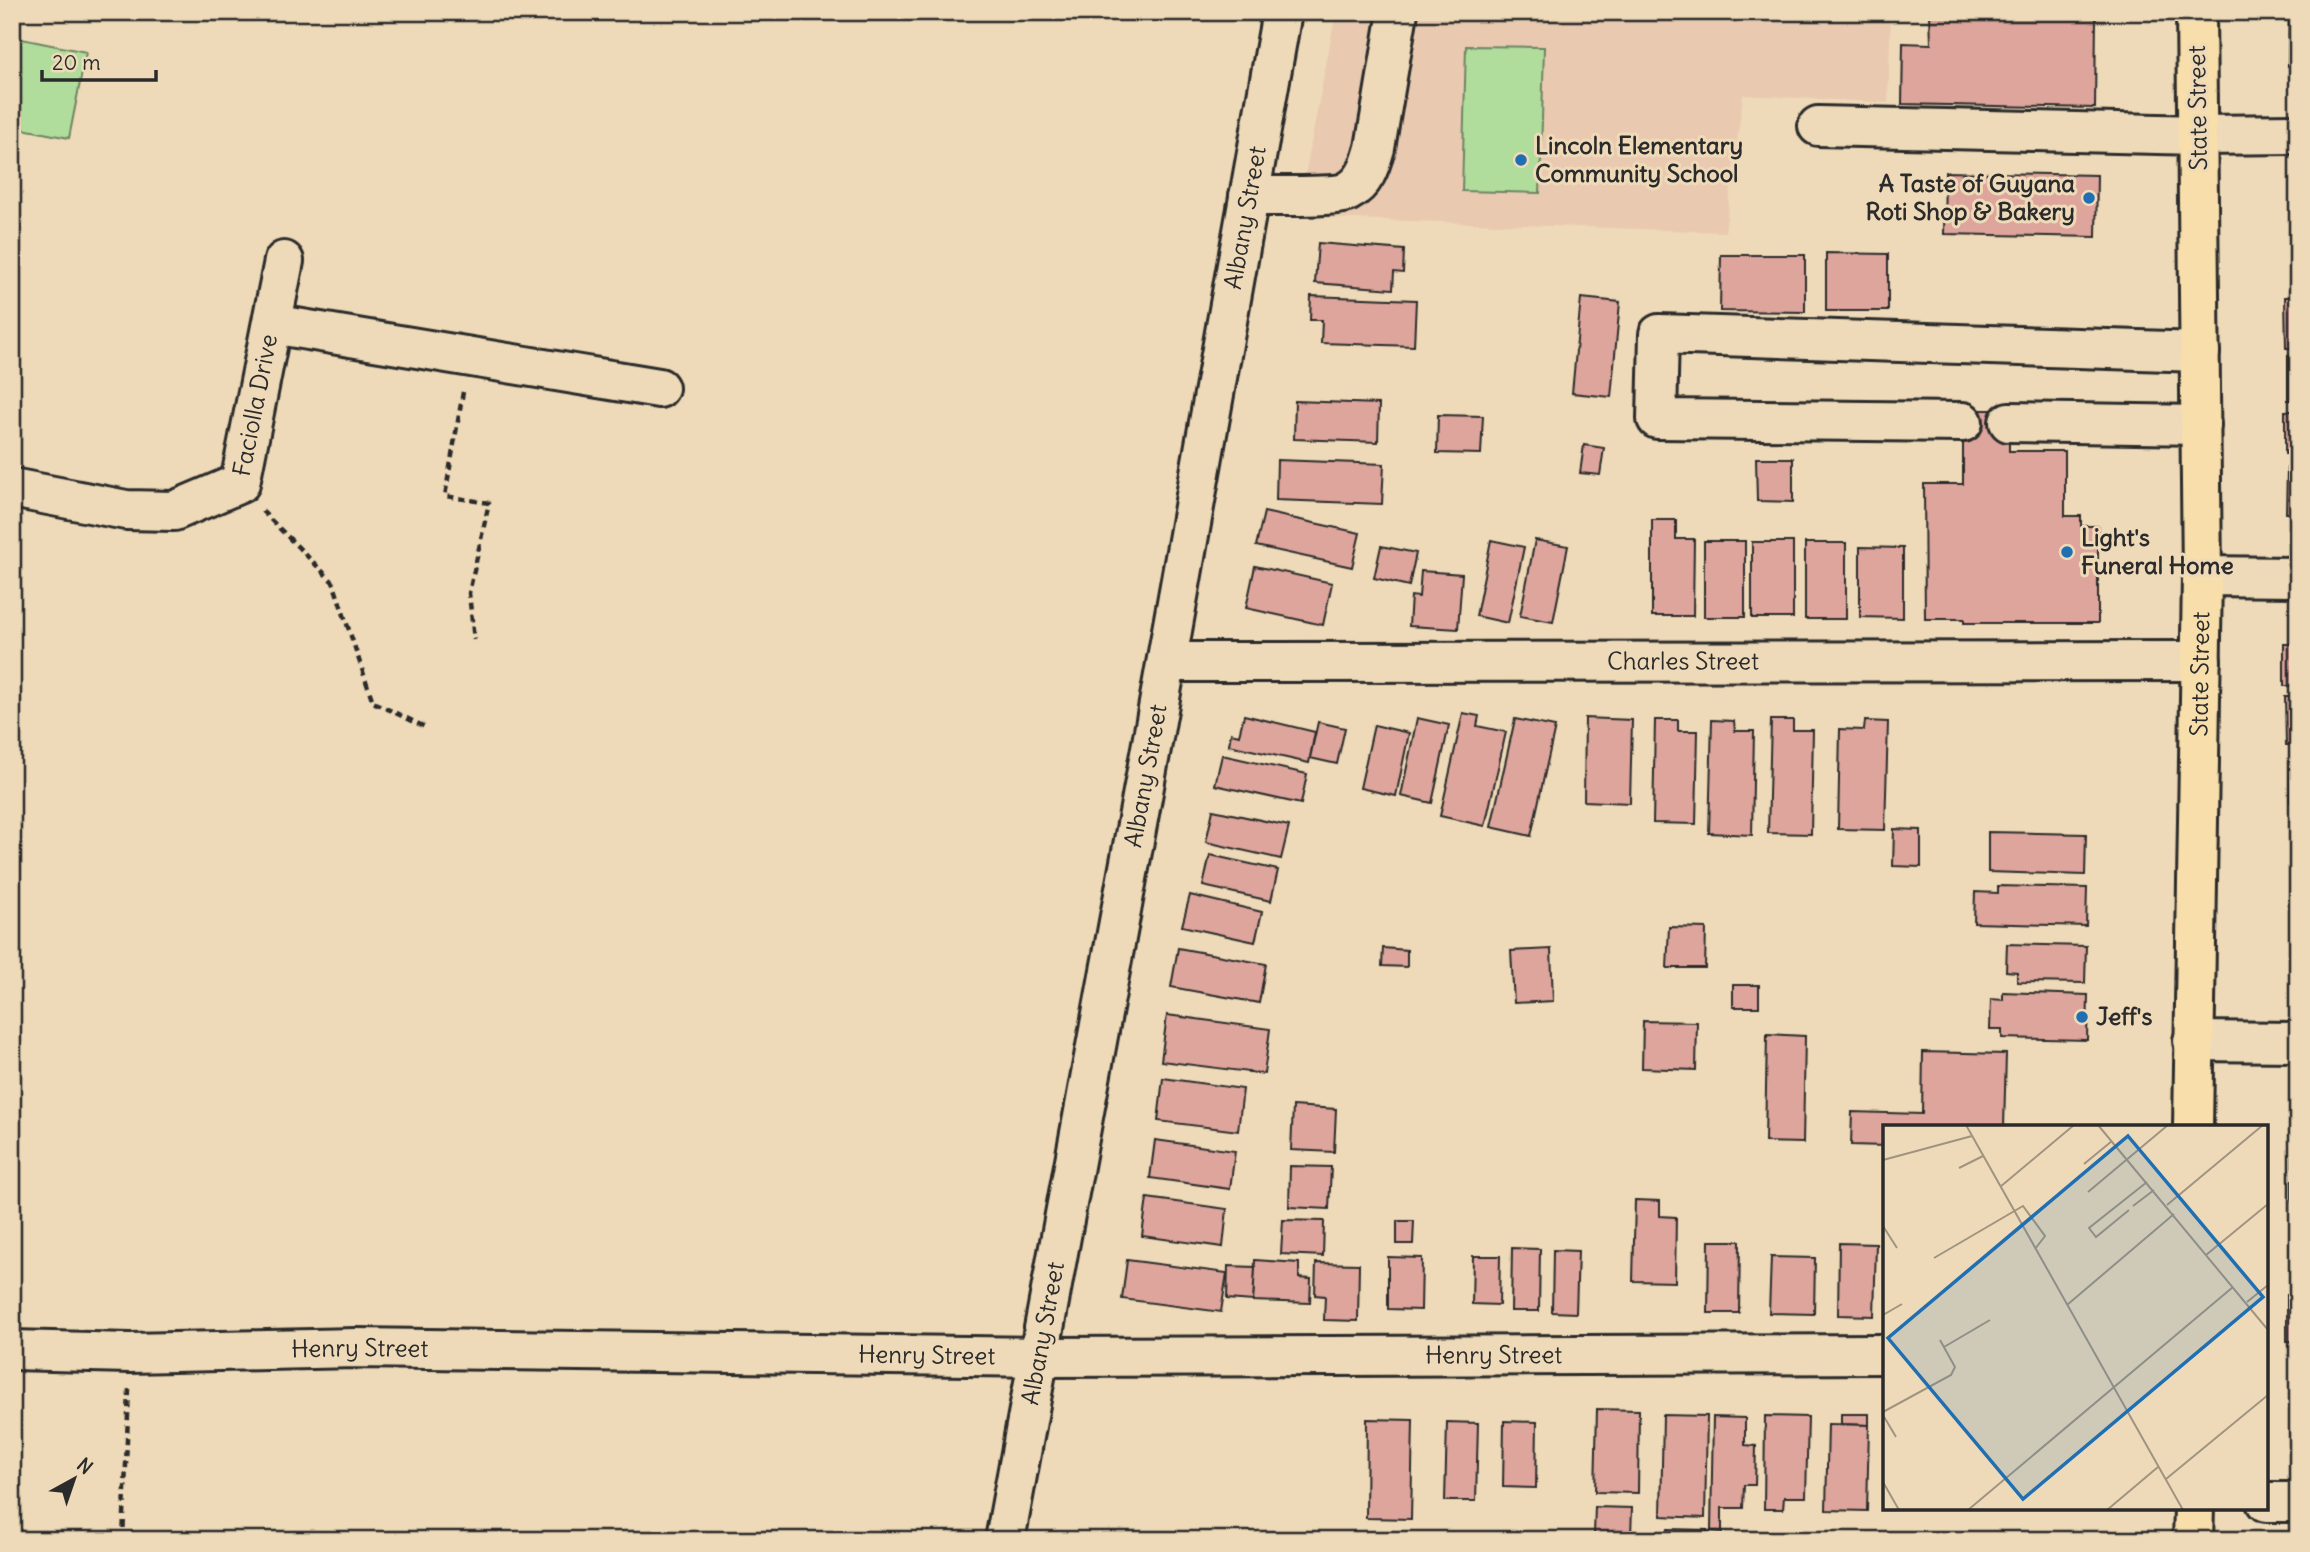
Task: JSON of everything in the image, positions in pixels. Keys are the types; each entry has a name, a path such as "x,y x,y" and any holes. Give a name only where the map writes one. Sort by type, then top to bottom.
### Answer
{"main road":[{"name":"State Street","path":"2193,1125 2202,576 2196,12"},
{"path":"2193,1540 2194,1510"}],"street":[{"name":"Albany Street","path":"1005,1540 1167,662 1282,12"},
{"path":"1249,196 1344,194 1358,185 1370,169 1375,148 1398,12"},
{"path":"1818,126 2199,135 2298,134"},
{"name":"Faciolla Drive","path":"12,488 126,510 174,511 240,482 284,261"},
{"path":"272,324 659,388"},
{"path":"1963,422 1657,419 1659,334 2200,352"},
{"path":"2009,422 2201,425"},
{"path":"2202,576 2298,577"},
{"name":"Charles Street","path":"1167,662 2200,661"},
{"path":"2193,1041 2298,1042"},
{"name":"Henry Street","path":"12,1350 130,1353 356,1348 1040,1357 1883,1354"},
{"path":"2268,1502 2298,1502"}],"path":[{"path":"470,357 445,496 489,503 470,593 474,640"},
{"path":"240,482 262,512 333,582 373,702 427,728"},
{"path":"123,1540 130,1353"}],"shaded area":[{"name":"Lincoln Elementary Community School","path":"1336,12 1891,12 1888,103 1743,95 1725,232 1297,217"}],"green space":[{"path":"12,37 86,52 69,138 12,127"},
{"path":"1466,46 1544,47 1540,193 1462,191"}],"building":[{"path":"1930,13 2096,17 2095,108 1902,104 1903,43 1931,44"},
{"path":"2289,17 2298,17 2298,66 2288,66"},
{"path":"1945,172 2097,175 2096,237 1944,234"},
{"path":"1318,243 1404,250 1403,273 1394,272 1393,289 1315,283"},
{"path":"1826,253 1888,254 1888,311 1826,311"},
{"path":"1721,255 1805,255 1805,312 1720,311"},
{"path":"1311,296 1416,300 1414,346 1321,343 1322,320 1310,320"},
{"path":"2285,297 2298,297 2298,348 2286,348"},
{"path":"1581,298 1620,302 1611,397 1572,393"},
{"path":"2288,356 2298,356 2298,400 2288,400"},
{"path":"1295,401 1379,404 1378,442 1294,439"},
{"path":"1963,410 2009,410 2009,451 2065,451 2065,516 2081,516 2081,526 2098,526 2098,623 1964,623 1964,619 1925,619 1924,484 1963,484"},
{"path":"2285,411 2298,411 2298,454 2285,454"},
{"path":"1438,415 1483,416 1481,454 1437,453"},
{"path":"1584,445 1604,448 1600,475 1580,473"},
{"path":"1756,458 1793,458 1793,502 1757,501"},
{"path":"1277,460 1384,464 1382,504 1276,500"},
{"path":"2287,468 2298,468 2298,513 2286,513"},
{"path":"1264,512 1360,533 1352,567 1256,546"},
{"path":"1652,520 1676,520 1676,539 1694,539 1693,616 1652,616"},
{"path":"1491,540 1524,547 1508,623 1476,616"},
{"path":"1535,540 1568,546 1553,622 1520,616"},
{"path":"1704,541 1745,541 1745,617 1704,617"},
{"path":"1752,542 1793,542 1793,618 1752,618"},
{"path":"1805,543 1846,543 1846,619 1805,619"},
{"path":"1381,546 1416,553 1409,586 1374,578"},
{"path":"1860,547 1903,548 1903,618 1860,617"},
{"path":"1255,566 1332,583 1323,625 1246,608"},
{"path":"1421,571 1462,574 1458,629 1409,626 1411,596 1419,597"},
{"path":"2284,644 2298,644 2298,686 2284,686"},
{"path":"2285,697 2298,697 2298,745 2286,745"},
{"path":"1463,713 1479,716 1477,726 1506,732 1485,826 1440,816"},
{"path":"1244,715 1315,732 1309,763 1229,745 1231,733 1239,735"},
{"path":"1417,718 1449,725 1432,803 1401,796"},
{"path":"1585,718 1632,720 1630,803 1584,801"},
{"path":"1515,719 1555,727 1531,836 1491,827"},
{"path":"1655,720 1678,720 1678,731 1698,731 1696,824 1653,823"},
{"path":"1712,720 1734,721 1735,731 1754,731 1752,835 1709,833"},
{"path":"1771,720 1793,720 1793,730 1813,730 1811,834 1768,833"},
{"path":"1865,721 1888,722 1885,830 1838,829 1840,729 1864,730"},
{"path":"1318,722 1345,728 1337,764 1310,758"},
{"path":"1374,725 1409,733 1396,796 1360,788"},
{"path":"1222,755 1307,774 1301,804 1215,785"},
{"path":"2291,758 2298,758 2298,802 2290,802"},
{"path":"1213,810 1289,826 1281,859 1206,842"},
{"path":"1894,829 1921,830 1921,867 1893,866"},
{"path":"1988,832 2086,834 2085,875 1988,872"},
{"path":"1210,855 1278,870 1271,901 1203,886"},
{"path":"1998,886 2087,888 2086,926 1974,923 1975,892 1998,893"},
{"path":"1190,895 1262,912 1255,942 1182,926"},
{"path":"1669,927 1706,928 1705,968 1667,968"},
{"path":"2007,944 2086,946 2085,983 2017,982 2017,972 2006,971"},
{"path":"1178,948 1266,964 1259,1003 1171,987"},
{"path":"1383,948 1407,950 1407,967 1382,966"},
{"path":"1551,949 1553,1001 1514,1003 1511,951"},
{"path":"1733,985 1759,985 1759,1007 1733,1007"},
{"path":"2003,992 2088,995 2087,1040 2002,1038 2002,1029 1990,1029 1991,999 2003,1000"},
{"path":"1167,1015 1270,1029 1264,1074 1161,1061"},
{"path":"1643,1021 1697,1022 1696,1070 1642,1068"},
{"path":"1767,1034 1805,1036 1803,1143 1765,1142"},
{"path":"1923,1052 2006,1054 2004,1125 1883,1125 1883,1146 1851,1145 1852,1112 1922,1114"},
{"path":"1163,1078 1243,1089 1238,1131 1158,1121"},
{"path":"1293,1106 1336,1109 1334,1152 1291,1150"},
{"path":"2293,1136 2298,1136 2298,1167 2293,1167"},
{"path":"1155,1140 1235,1151 1230,1189 1150,1178"},
{"path":"1290,1166 1331,1167 1329,1209 1289,1207"},
{"path":"2292,1180 2298,1180 2298,1228 2292,1228"},
{"path":"1147,1198 1227,1209 1223,1247 1142,1236"},
{"path":"1635,1200 1660,1201 1660,1216 1676,1217 1675,1282 1633,1281"},
{"path":"1283,1220 1324,1221 1323,1256 1281,1254"},
{"path":"1397,1221 1414,1221 1413,1244 1397,1244"},
{"path":"2291,1238 2298,1238 2298,1287 2291,1287"},
{"path":"1709,1241 1740,1241 1739,1313 1708,1313"},
{"path":"1839,1243 1876,1244 1874,1316 1838,1315"},
{"path":"1512,1248 1540,1249 1539,1311 1511,1311"},
{"path":"1553,1250 1578,1251 1576,1313 1552,1312"},
{"path":"1473,1256 1500,1256 1499,1305 1472,1304"},
{"path":"1388,1257 1422,1258 1421,1310 1388,1309"},
{"path":"1771,1257 1815,1258 1814,1314 1769,1313"},
{"path":"1127,1260 1227,1273 1221,1312 1122,1299"},
{"path":"1255,1260 1299,1263 1299,1278 1311,1279 1310,1303 1253,1301"},
{"path":"1316,1263 1359,1264 1358,1321 1324,1320 1325,1296 1315,1295"},
{"path":"1228,1266 1255,1267 1253,1301 1227,1299"},
{"path":"2287,1294 2298,1294 2298,1341 2287,1341"},
{"path":"1597,1409 1639,1410 1638,1493 1595,1492"},
{"path":"1841,1414 1869,1414 1869,1425 1841,1424"},
{"path":"2294,1414 2298,1414 2298,1457 2294,1457"},
{"path":"1663,1415 1707,1416 1705,1518 1661,1516"},
{"path":"1765,1416 1808,1417 1806,1497 1784,1497 1783,1509 1764,1509"},
{"path":"1713,1417 1745,1418 1745,1445 1756,1446 1755,1485 1744,1485 1743,1508 1722,1508 1722,1532 1711,1531"},
{"path":"1367,1419 1413,1420 1411,1519 1366,1518"},
{"path":"1504,1421 1537,1422 1536,1488 1503,1487"},
{"path":"1447,1422 1478,1423 1476,1501 1445,1501"},
{"path":"1828,1424 1869,1425 1867,1511 1826,1510"},
{"path":"1595,1507 1632,1508 1631,1535 1594,1534"},
{"path":"1668,1529 1707,1530 1707,1540 1668,1540"},
{"path":"1822,1535 1864,1536 1863,1540 1821,1540"}],"place":[{"name":"Lincoln Elementary Community School","path":"1521,160"},
{"name":"A Taste of Guyana Roti Shop & Bakery","path":"2089,198"},
{"name":"Light's Funeral Home","path":"2067,552"},
{"name":"Jeff's","path":"2082,1017"}]}
